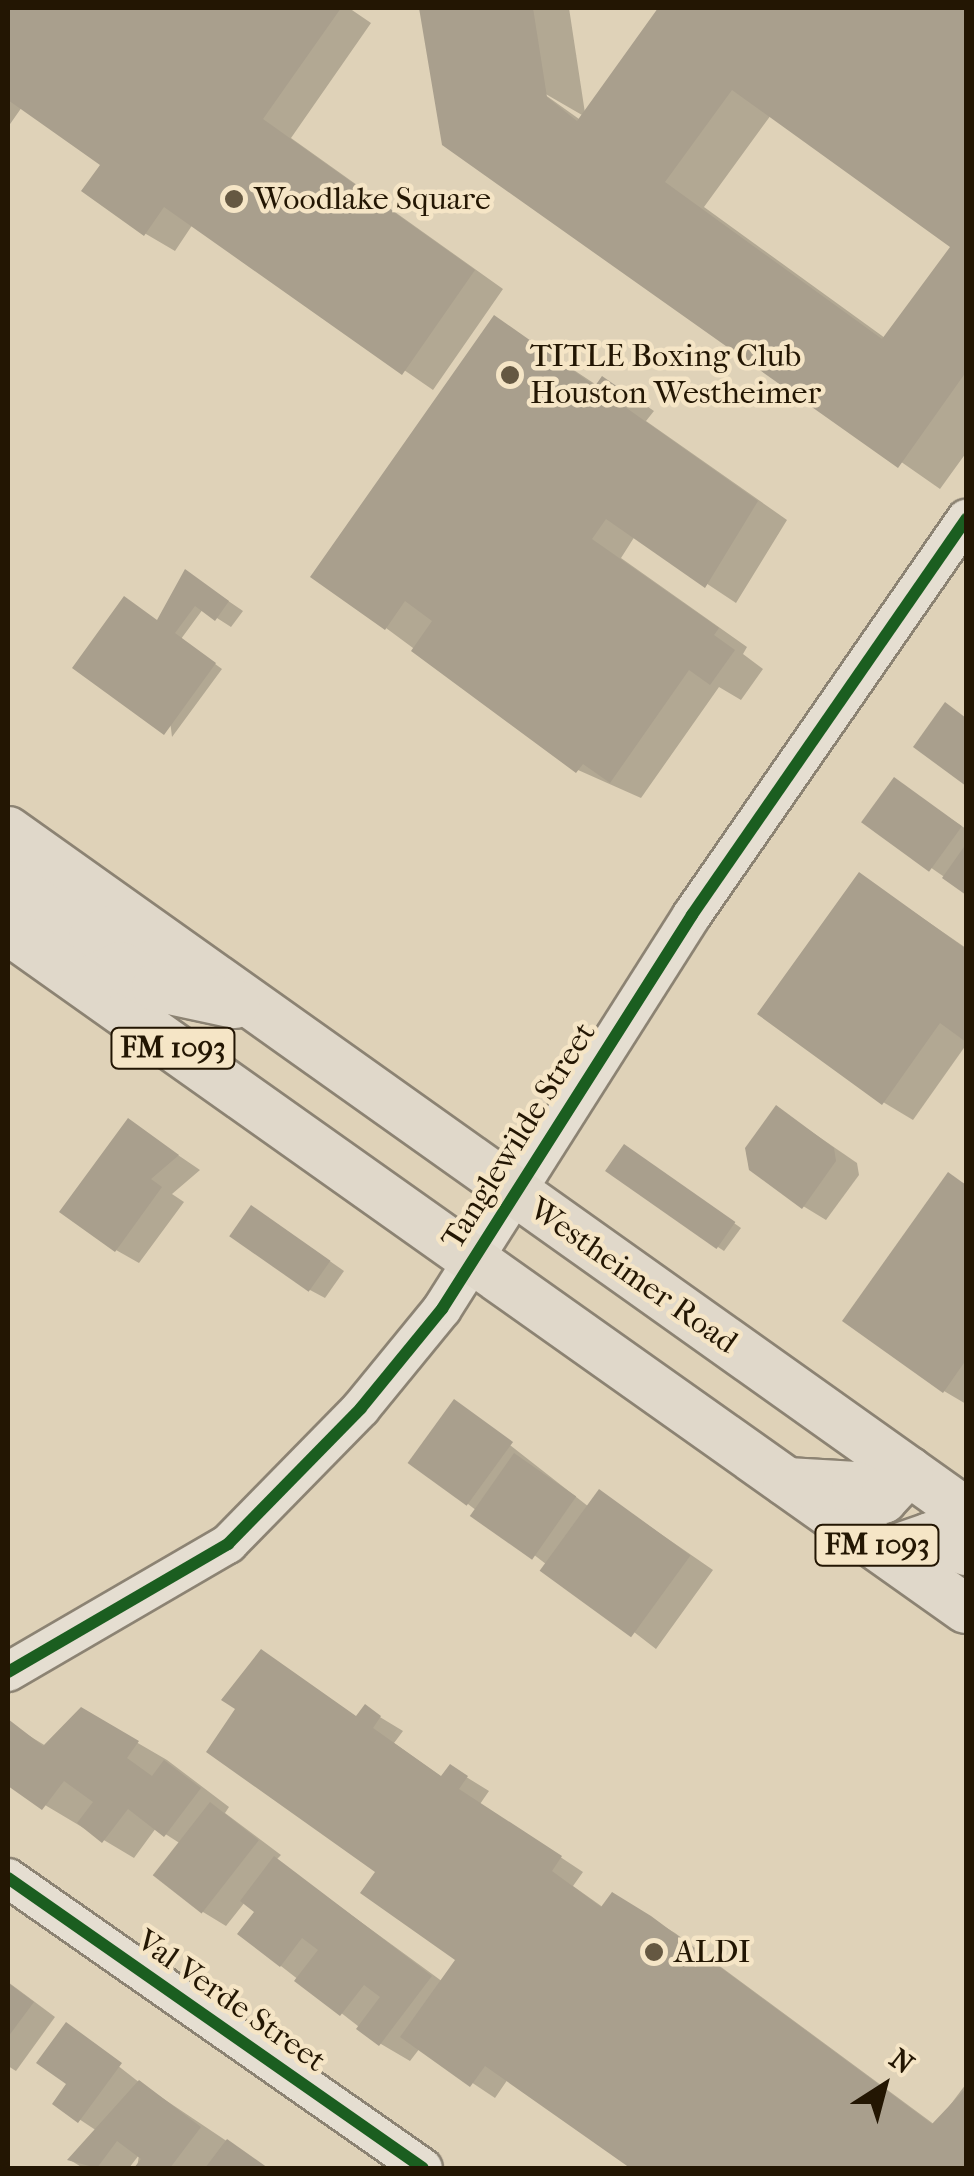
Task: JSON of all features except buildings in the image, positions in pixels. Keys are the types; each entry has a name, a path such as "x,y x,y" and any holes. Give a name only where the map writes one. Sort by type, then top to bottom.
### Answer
{"main road":[{"name":"Westheimer Road","path":"8,831 966,1512"},
{"path":"8,885 93,938 132,921"},
{"name":"FM 1093","path":"8,930 966,1609"},
{"path":"84,983 120,966 156,987 258,1009"},
{"path":"787,1482 856,1486 882,1499 909,1471"},
{"path":"887,1552 930,1537 966,1551"}],"street":[{"name":"Tanglewilde Street","path":"8,1672 228,1544 362,1408 475,1259 684,928 966,519"},
{"name":"Val Verde Street","path":"8,1878 423,2168"}],"cycle path":[{"path":"8,1672 228,1544 361,1408 442,1309 692,915 966,519"},
{"path":"8,1878 423,2168"}],"place":[{"name":"Woodlake Square","path":"234,199"},
{"name":"TITLE Boxing Club Houston Westheimer","path":"510,375"},
{"name":"ALDI","path":"654,1952"}]}
